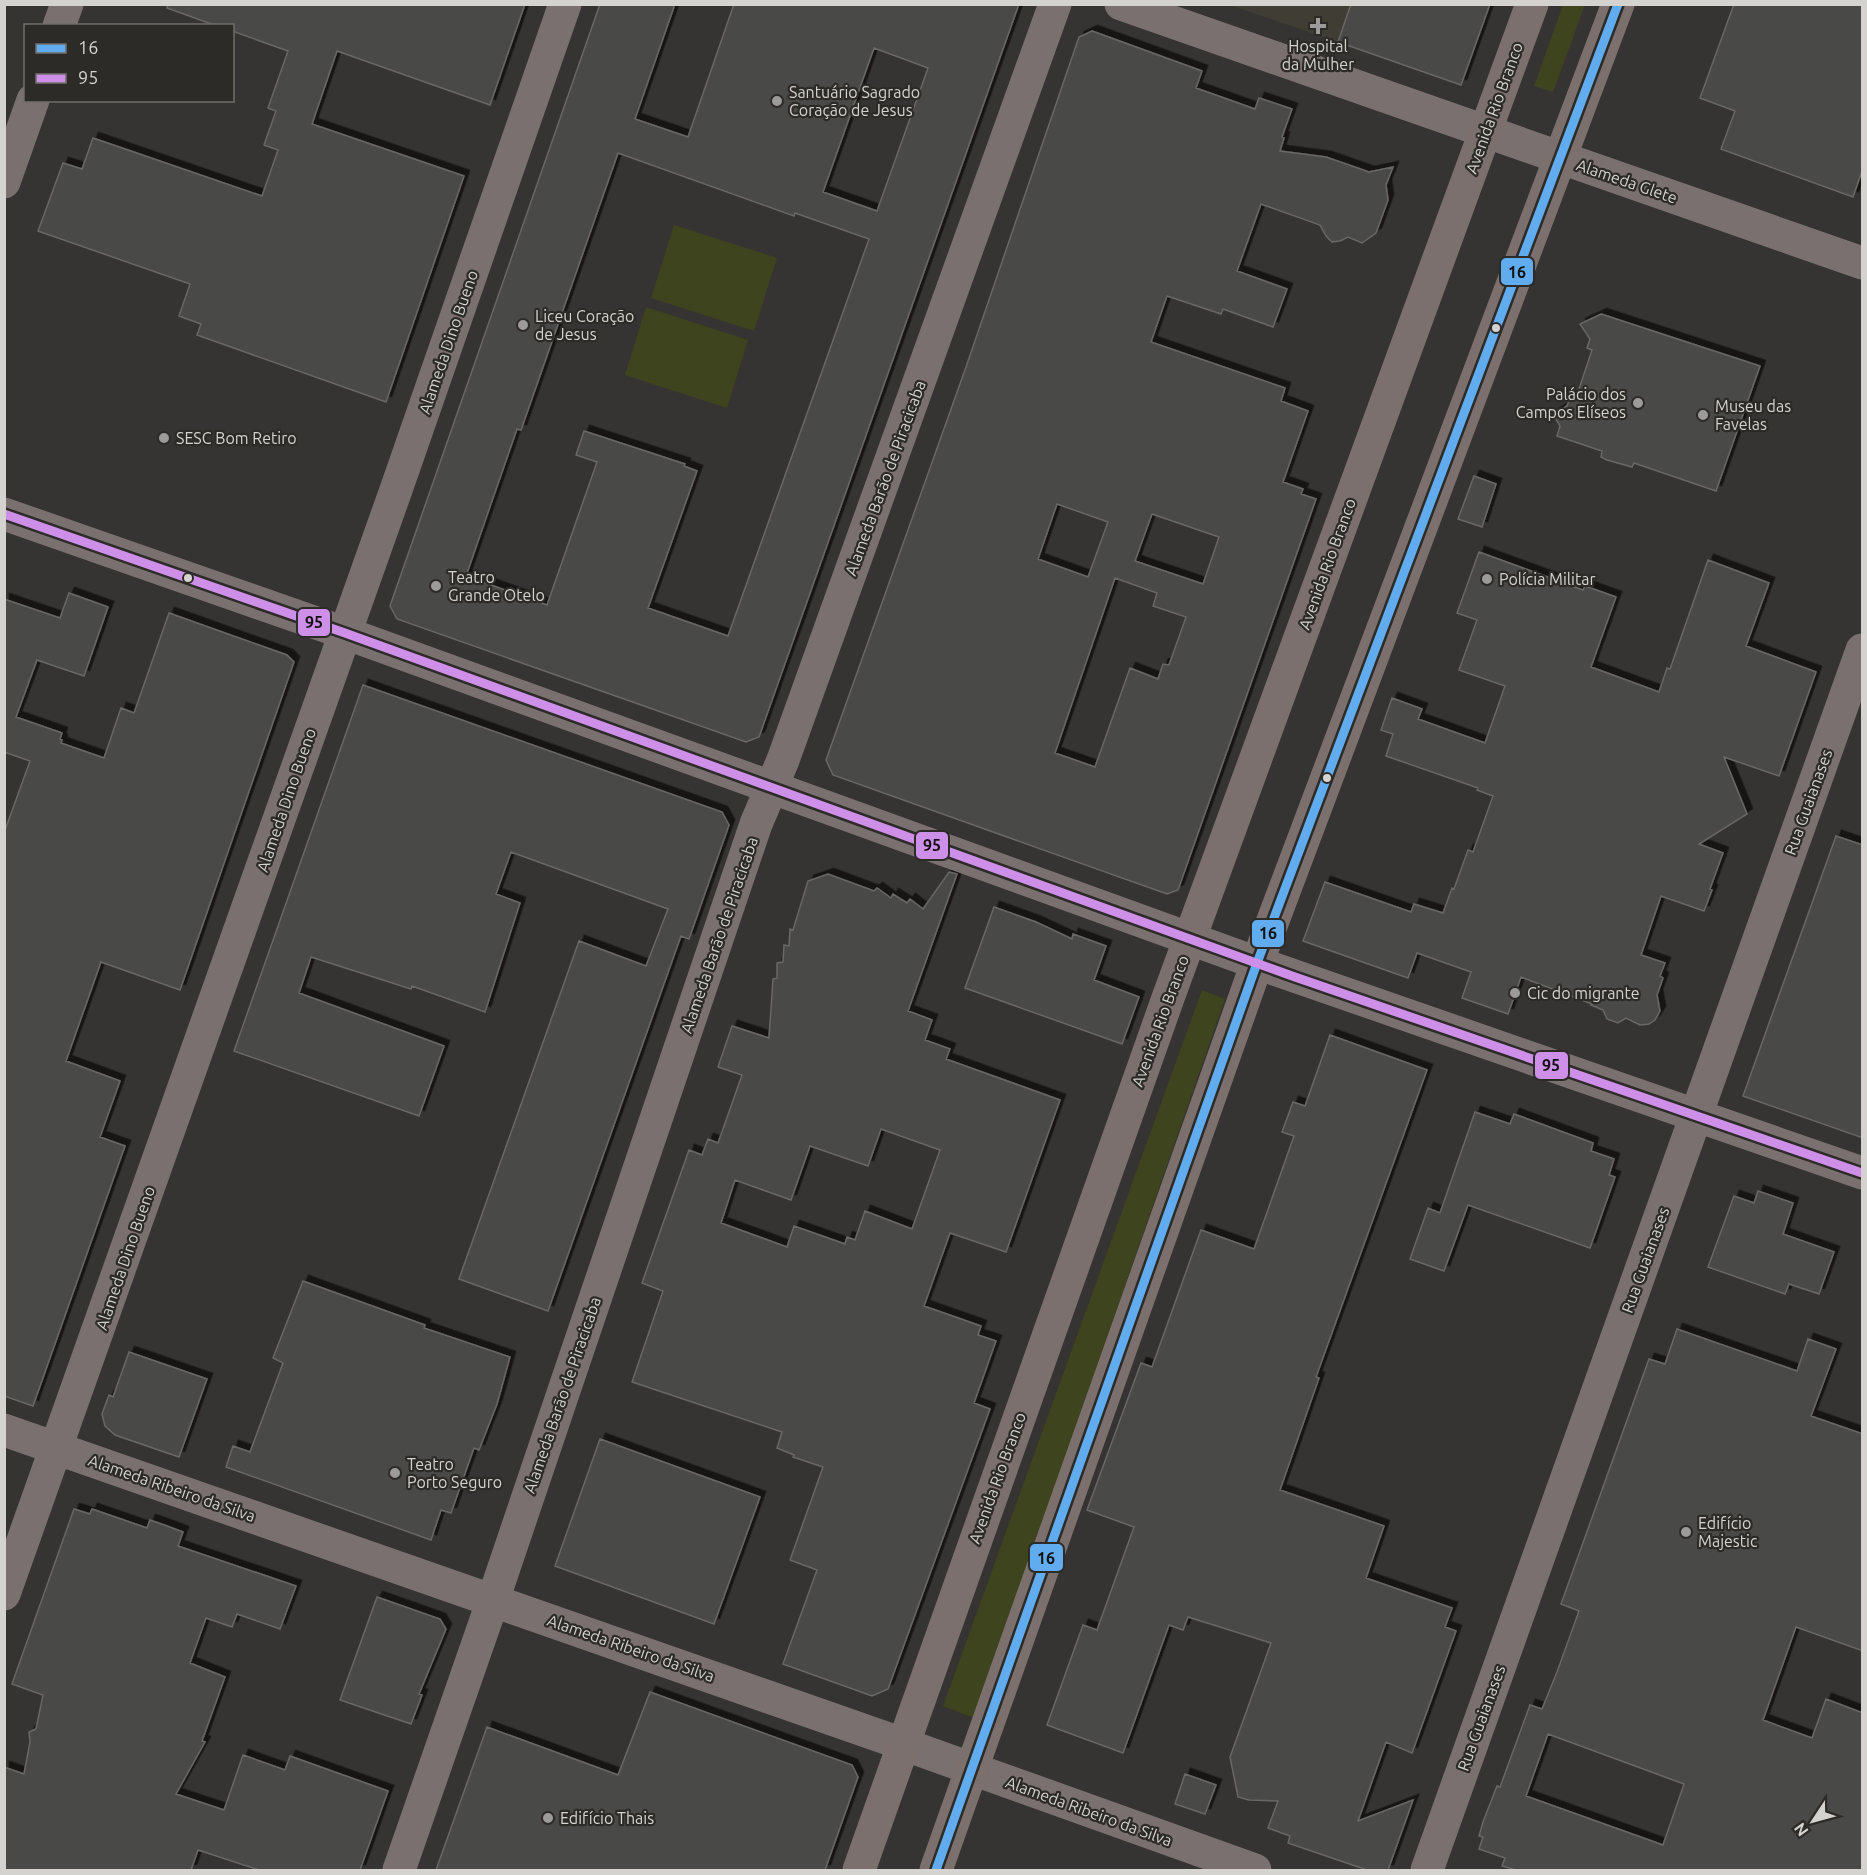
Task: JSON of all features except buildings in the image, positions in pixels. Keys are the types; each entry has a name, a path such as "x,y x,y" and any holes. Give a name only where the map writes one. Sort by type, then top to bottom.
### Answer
{"main road":[{"name":"Avenida Rio Branco","path":"859,1870 1189,939 1532,4"},
{"path":"936,1870 1257,963 1618,4"}],"street":[{"path":"60,24 67,4"},
{"name":"Alameda Dino Bueno","path":"4,1594 345,633 565,4"},
{"name":"Alameda Barão de Piracicaba","path":"399,1870 756,824 1055,4"},
{"name":"Alameda Glete","path":"1120,4 1863,263"},
{"path":"4,182 32,102"},
{"path":"4,514 345,633 1189,939 1863,1173"},
{"name":"Rua Guaianases","path":"1427,1870 1696,1116 1795,874 1863,650"},
{"name":"Alameda Ribeiro da Silva","path":"4,1430 903,1744 1255,1870"}],"shaded area":[{"name":"Hospital da Mulher","path":"1230,5 1351,5 1338,42"}],"green space":[{"path":"1563,5 1585,5 1553,92 1534,86"},
{"path":"674,225 777,258 754,331 651,298"},
{"path":"646,307 748,340 727,408 625,375"},
{"path":"1202,990 1225,999 974,1718 943,1706"}],"transit line":[{"name":"16","path":"936,1870 1257,963 1618,4"},
{"name":"95","path":"4,514 345,633 1295,977 1862,1173"}],"place":[{"name":"Hospital da Mulher","path":"1318,26"},
{"name":"Santuário Sagrado Coração de Jesus","path":"777,101"},
{"name":"Liceu Coração de Jesus","path":"523,325"},
{"name":"Palácio dos Campos Elíseos","path":"1638,403"},
{"name":"Museu das Favelas","path":"1703,415"},
{"name":"SESC Bom Retiro","path":"164,438"},
{"name":"Polícia Militar","path":"1487,579"},
{"name":"Teatro Grande Otelo","path":"436,586"},
{"name":"Cic do migrante","path":"1515,993"},
{"name":"Teatro Porto Seguro","path":"395,1473"},
{"name":"Edifício Majestic","path":"1686,1532"},
{"name":"Edifício Thais","path":"548,1818"}]}
